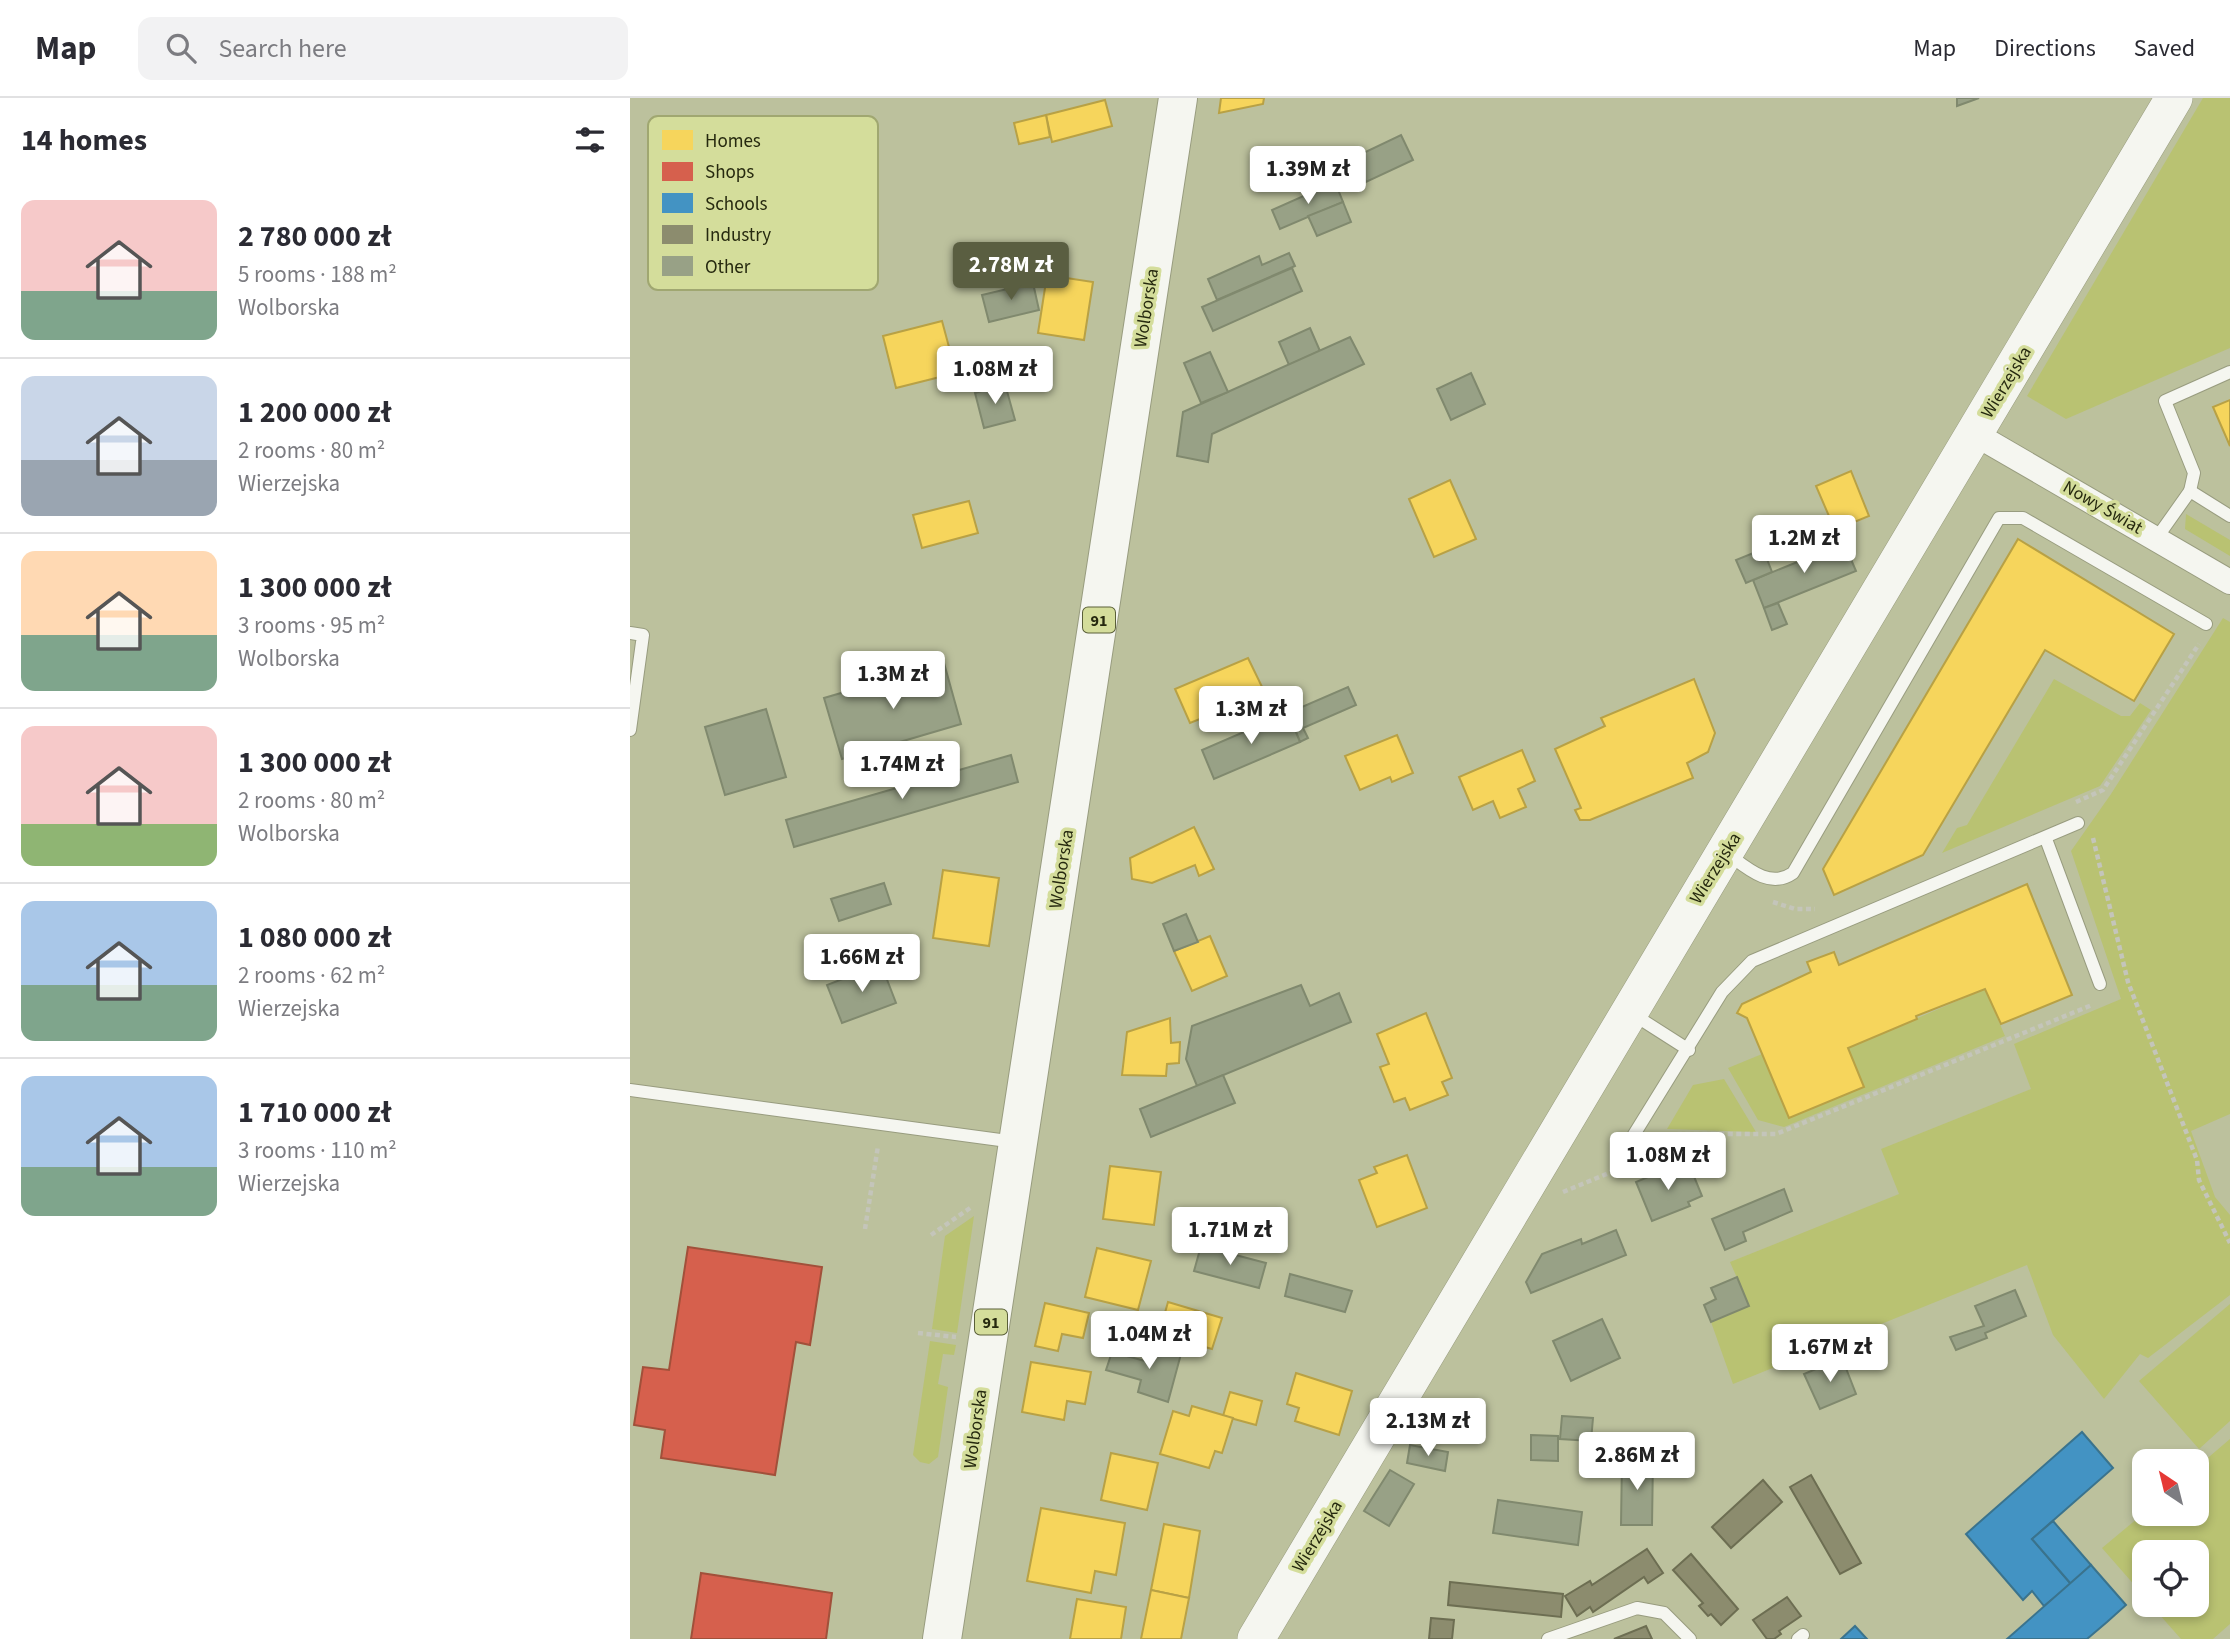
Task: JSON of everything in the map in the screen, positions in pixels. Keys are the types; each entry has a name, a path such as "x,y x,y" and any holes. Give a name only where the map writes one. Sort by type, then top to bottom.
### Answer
{"main road":[{"name":"Wolborska","path":"942,1639 1178,98"}],"street":[{"name":"Wierzejska","path":"1256,1639 2174,98"},
{"name":"Nowy Świat","path":"1975,433 2230,582"}],"lane":[{"path":"2156,538 2190,491 2194,473 2165,401 2230,372"},
{"path":"2190,491 2230,516"},
{"path":"1725,852 1769,880 1783,880 1793,873 1999,518 2023,518 2206,624"},
{"path":"630,633 643,635 630,730"},
{"path":"1630,1141 1689,1050 1722,992 1752,961 2046,839 2078,823"},
{"path":"2046,839 2100,984"},
{"path":"1628,1011 1689,1050"},
{"path":"630,1090 1019,1143"},
{"path":"1548,1639 1637,1608 1664,1614 1690,1639"}],"path":[{"path":"2065,806 2103,790 2209,629 2206,624"},
{"path":"2078,823 2093,835 2092,847 2128,982 2197,1160 2199,1180 2230,1243"},
{"path":"1770,901 1795,909 1823,907"},
{"path":"1556,1192 1643,1159 1678,1134 1776,1134 2106,999 2100,984"},
{"path":"1653,1151 1657,1139"},
{"path":"865,1229 878,1146"},
{"path":"931,1235 977,1203 983,1203"},
{"path":"918,1333 964,1338"}],"green space":[{"path":"2203,98 2230,98 2230,348 2066,419 2027,396"},
{"path":"2186,514 2230,540 2230,556 2185,529"},
{"path":"2223,618 2230,622 2230,1114 2191,1131 2215,1197 2230,1215 2230,1295 2148,1358 2140,1354 2104,1399 2053,1335 2027,1265 1733,1384 1711,1322 1749,1305 1730,1262 1899,1194 1881,1149 2031,1089 2014,1044 2121,999 2071,851 2111,794"},
{"path":"2054,679 2121,716 2130,716 2140,703 2151,710 2100,786 1942,853 1957,828 1967,825"},
{"path":"1985,989 2005,1036 1784,1127 1758,1120 1728,1068 1762,1054 1790,1117 1864,1087 1848,1048"},
{"path":"1724,1079 1756,1132 1667,1129 1693,1085"},
{"path":"974,1216 957,1333 932,1329 945,1236"},
{"path":"2230,1304 2230,1421 2199,1449 2139,1381"},
{"path":"930,1341 956,1345 954,1355 943,1354 938,1384 948,1387 938,1457 929,1464 920,1462 913,1455"},
{"path":"2230,1439 2230,1624 2213,1639 2181,1639 2162,1617 2209,1617 2209,1540 2132,1540 2132,1582 2102,1548 2132,1523 2132,1526 2209,1526 2209,1457"}],"building: Homes":[{"path":"1221,98 1264,98 1263,104 1219,113"},
{"path":"1105,100 1112,126 1052,142 1046,115"},
{"path":"1046,115 1050,137 1019,144 1014,123"},
{"path":"1047,275 1093,282 1084,340 1038,333"},
{"path":"942,321 956,373 896,388 883,336"},
{"path":"2230,400 2230,446 2213,407"},
{"path":"1851,471 1869,516 1835,530 1816,486"},
{"path":"1450,480 1476,539 1434,557 1409,499"},
{"path":"969,501 978,533 922,548 913,515"},
{"path":"2018,539 2174,634 2134,701 2045,650 1923,855 1834,895 1823,869"},
{"path":"1248,658 1265,693 1190,723 1175,689"},
{"path":"1694,679 1715,733 1708,752 1687,763 1693,778 1590,820 1580,820 1575,810 1581,808 1555,749 1605,726 1601,718"},
{"path":"1397,735 1413,773 1392,782 1390,777 1360,790 1345,756"},
{"path":"1522,750 1535,781 1518,789 1526,807 1500,818 1493,801 1473,810 1459,777"},
{"path":"1194,827 1214,869 1199,876 1195,865 1152,883 1132,879 1130,858"},
{"path":"943,870 999,878 989,946 933,938"},
{"path":"2027,884 2072,995 2001,1024 1985,989 1916,1016 1917,1019 1848,1048 1864,1087 1789,1118 1747,1018 1737,1013 1742,1004 1811,972 1807,962 1834,952 1839,965"},
{"path":"1210,936 1227,976 1192,991 1174,951"},
{"path":"1426,1013 1452,1078 1442,1082 1448,1095 1410,1110 1405,1098 1394,1102 1380,1067 1389,1064 1377,1034"},
{"path":"1170,1018 1171,1043 1180,1042 1179,1063 1167,1064 1166,1076 1122,1075 1127,1032"},
{"path":"1407,1155 1427,1208 1377,1227 1359,1180 1377,1173 1374,1167"},
{"path":"1110,1166 1161,1172 1154,1225 1103,1219"},
{"path":"1097,1248 1151,1261 1138,1310 1085,1297"},
{"path":"1168,1302 1222,1318 1212,1349 1159,1334"},
{"path":"1045,1303 1089,1313 1083,1338 1062,1334 1058,1351 1035,1346"},
{"path":"1031,1362 1091,1372 1085,1404 1067,1401 1064,1420 1022,1412"},
{"path":"1296,1373 1352,1391 1339,1435 1295,1421 1299,1408 1287,1404"},
{"path":"1230,1392 1262,1401 1256,1425 1223,1416"},
{"path":"1192,1406 1233,1418 1222,1453 1215,1451 1209,1468 1160,1454 1173,1411 1189,1416"},
{"path":"1111,1453 1158,1463 1147,1510 1101,1500"},
{"path":"1041,1508 1125,1523 1116,1575 1095,1571 1091,1593 1027,1581"},
{"path":"1164,1524 1200,1531 1189,1598 1151,1590"},
{"path":"1151,1590 1189,1598 1181,1639 1141,1639"},
{"path":"1077,1599 1126,1607 1121,1639 1070,1639"}],"building: Shops":[{"path":"688,1247 822,1267 810,1345 796,1342 775,1475 661,1458 665,1430 634,1425 643,1367 669,1370"},
{"path":"701,1573 832,1593 826,1639 691,1639"}],"building: Schools":[{"path":"2082,1432 2113,1468 2032,1539 2071,1584 2044,1606 2032,1591 2023,1600 1966,1534"},
{"path":"2053,1521 2091,1565 2071,1584 2032,1539"},
{"path":"2091,1565 2126,1605 2107,1622 2087,1639 2007,1639"},
{"path":"1855,1626 1867,1639 1841,1639"}],"building: Industry":[{"path":"1811,1475 1861,1563 1840,1574 1790,1487"},
{"path":"1763,1480 1782,1502 1731,1548 1712,1527"},
{"path":"1647,1549 1663,1573 1648,1583 1644,1577 1593,1612 1590,1607 1577,1616 1565,1596 1590,1581 1592,1585"},
{"path":"1691,1554 1738,1609 1721,1625 1699,1606 1703,1603 1673,1570"},
{"path":"1450,1582 1563,1594 1561,1617 1448,1605"},
{"path":"1787,1597 1801,1616 1779,1631 1781,1634 1774,1639 1767,1639 1753,1620"},
{"path":"1431,1618 1454,1620 1452,1639 1429,1639"},
{"path":"1646,1626 1652,1639 1614,1639"}],"building: Other":[{"path":"1957,98 1979,98 1957,106"},
{"path":"1401,135 1413,160 1366,182 1355,157"},
{"path":"1335,182 1343,202 1280,229 1272,210"},
{"path":"1343,202 1351,222 1317,236 1308,216"},
{"path":"1289,253 1295,266 1217,300 1208,279 1259,256 1262,265"},
{"path":"1292,268 1302,291 1213,331 1202,307"},
{"path":"1033,283 1039,310 989,322 982,295"},
{"path":"1310,328 1320,351 1289,365 1279,342"},
{"path":"1350,337 1364,364 1212,434 1208,462 1177,456 1183,412"},
{"path":"994,352 997,364 1022,358 1027,376 978,389 970,359"},
{"path":"1210,352 1228,392 1201,403 1184,363"},
{"path":"1471,373 1485,404 1451,420 1437,389"},
{"path":"1005,384 1015,420 984,428 975,393"},
{"path":"1844,543 1856,571 1764,608 1753,580"},
{"path":"1763,549 1772,572 1746,583 1736,560"},
{"path":"1778,603 1787,624 1772,630 1764,608"},
{"path":"944,663 961,724 842,759 824,698"},
{"path":"1348,687 1356,705 1303,728 1308,738 1300,742 1288,713"},
{"path":"766,709 786,777 725,795 705,727"},
{"path":"1288,713 1300,742 1214,779 1202,750"},
{"path":"1011,755 1018,782 794,847 786,820"},
{"path":"884,883 891,904 839,921 831,899"},
{"path":"1186,914 1198,942 1174,951 1163,924"},
{"path":"881,964 896,1003 842,1023 827,985"},
{"path":"1301,985 1310,1006 1339,993 1351,1022 1197,1086 1186,1059 1192,1026"},
{"path":"1223,1075 1235,1103 1151,1137 1140,1109"},
{"path":"1674,1166 1677,1174 1691,1169 1702,1196 1688,1202 1690,1206 1652,1221 1636,1182"},
{"path":"1784,1189 1792,1211 1743,1232 1746,1241 1725,1250 1712,1219"},
{"path":"1616,1230 1626,1255 1531,1293 1526,1282 1542,1254 1581,1239 1582,1244"},
{"path":"1201,1246 1266,1263 1259,1288 1194,1271"},
{"path":"1290,1274 1352,1291 1345,1312 1285,1296"},
{"path":"1737,1277 1749,1306 1711,1322 1704,1305 1716,1299 1711,1288"},
{"path":"2015,1290 2026,1316 1985,1333 1987,1338 1956,1350 1950,1337 1984,1326 1975,1306"},
{"path":"1602,1319 1620,1358 1571,1381 1553,1341"},
{"path":"1151,1345 1181,1354 1168,1402 1138,1392 1141,1380 1106,1370 1112,1352 1145,1361"},
{"path":"1842,1358 1856,1394 1820,1409 1804,1374"},
{"path":"1562,1416 1593,1418 1591,1441 1560,1439"},
{"path":"1531,1435 1558,1436 1558,1461 1531,1460"},
{"path":"1410,1445 1448,1452 1445,1471 1407,1463"},
{"path":"1622,1458 1653,1459 1652,1525 1621,1525"},
{"path":"1390,1470 1414,1484 1389,1526 1364,1511"},
{"path":"1498,1500 1582,1512 1578,1545 1493,1533"}]}
